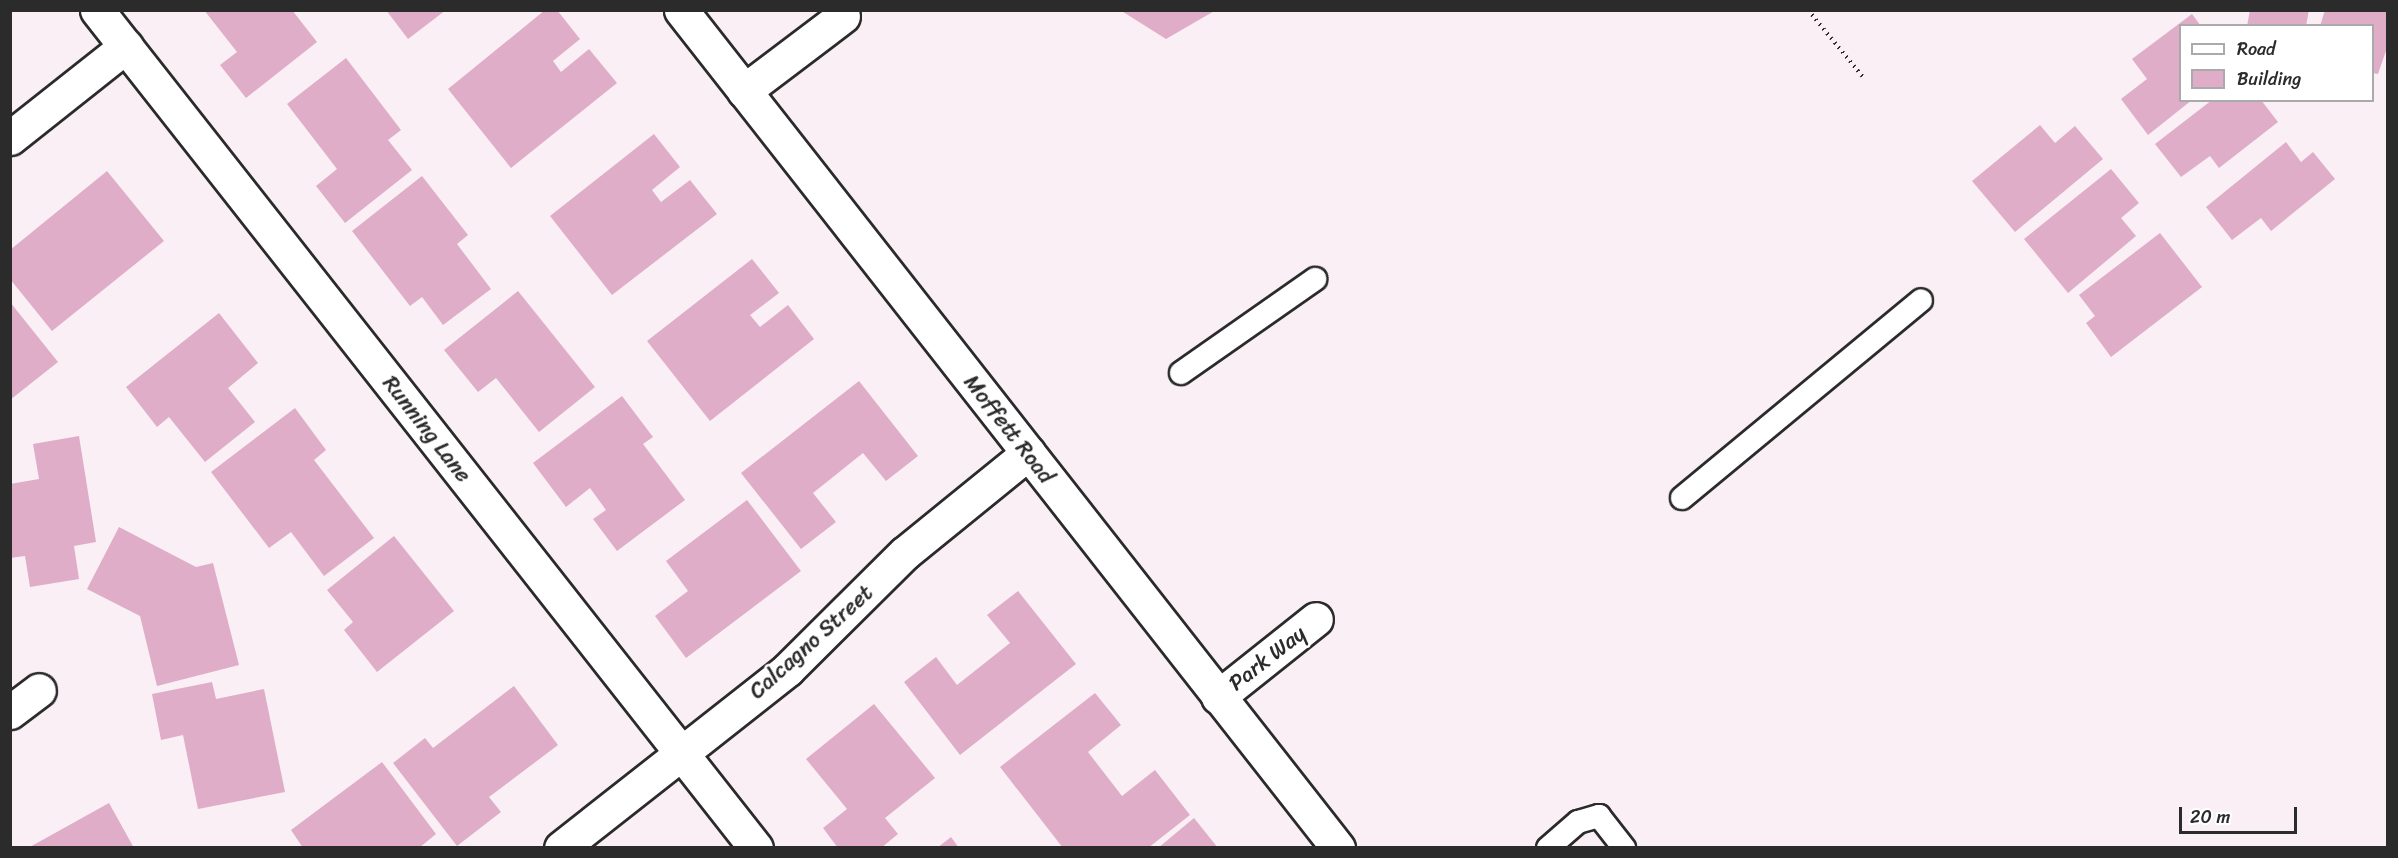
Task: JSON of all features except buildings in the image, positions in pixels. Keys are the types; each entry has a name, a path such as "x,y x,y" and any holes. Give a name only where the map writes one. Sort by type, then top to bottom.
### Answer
{"street":[{"name":"Running Lane","path":"98,10 756,848"},
{"name":"Moffett Road","path":"681,10 1338,848"},
{"path":"744,91 843,16"},
{"path":"10,138 126,46"},
{"name":"Calcagno Street","path":"561,848 681,751 787,670 905,553 1028,453"},
{"name":"Park Way","path":"1218,697 1316,619"},
{"path":"10,712 39,690"}],"lane":[{"path":"1181,373 1315,279"},
{"path":"1682,498 1920,300"},
{"path":"1548,848 1578,822 1599,816 1624,848"}],"path":[{"path":"1808,10 1863,77"}]}
